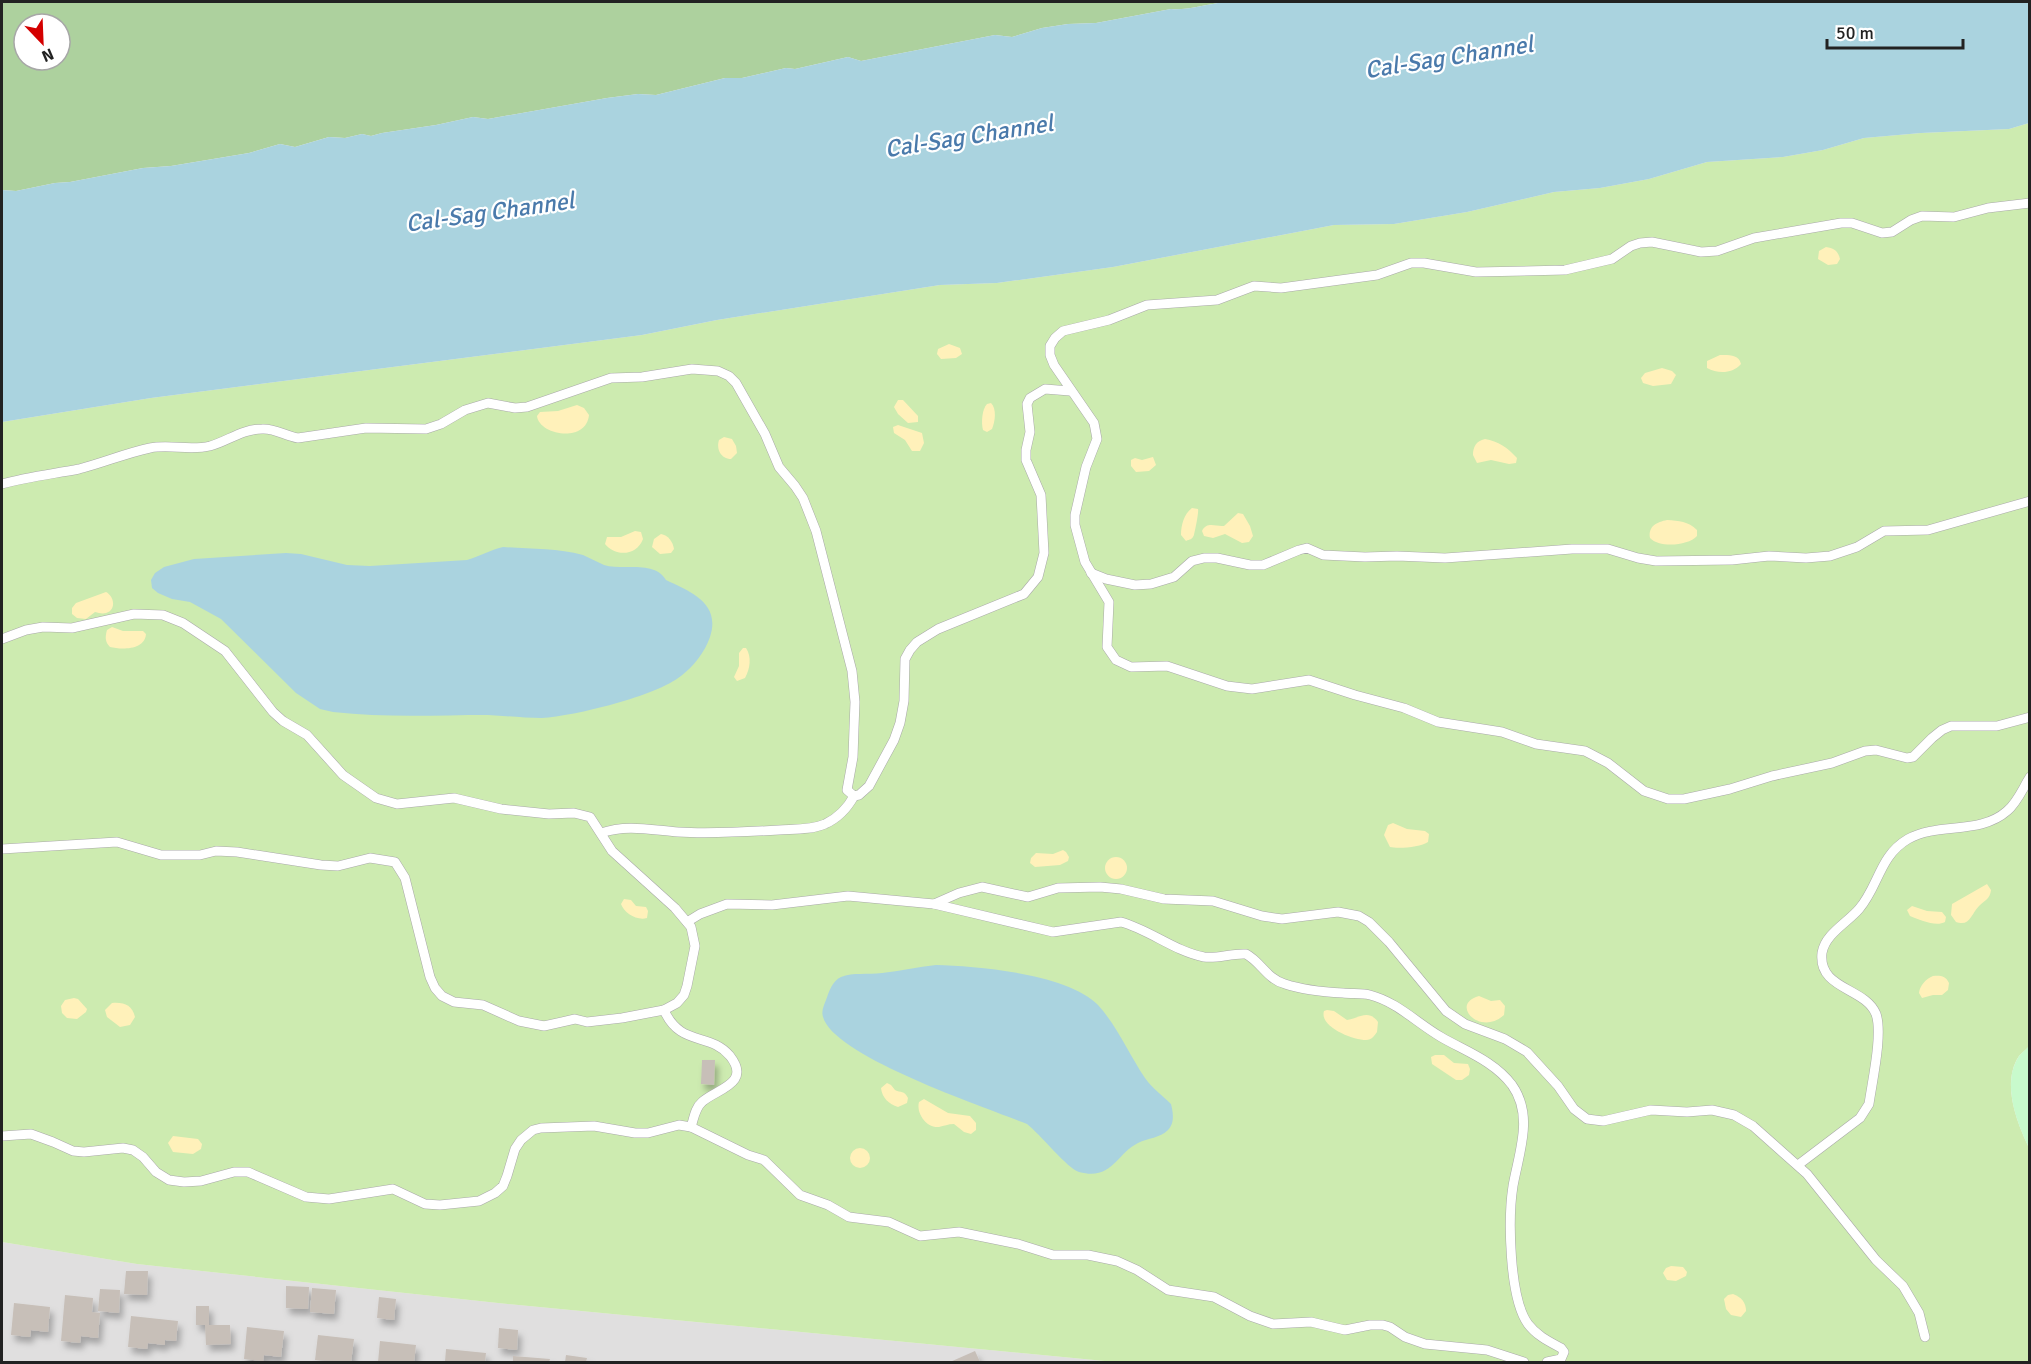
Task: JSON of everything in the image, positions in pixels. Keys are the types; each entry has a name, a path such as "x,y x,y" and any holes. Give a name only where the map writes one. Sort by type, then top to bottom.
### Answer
{"lane":[{"path":"2030,203 1988,208 1954,217 1922,216 1892,232 1882,233 1852,223 1841,223 1754,238 1717,251 1701,252 1652,242 1640,243 1631,246 1612,259 1564,270 1476,272 1411,263 1377,275 1281,288 1254,286 1217,300 1147,305 1109,320 1063,331 1050,346 1050,355 1070,391 1088,412 1096,430 1097,439 1086,467 1075,515 1075,525 1085,562 1109,602 1107,647 1116,660 1123,664 1131,667 1167,666 1227,686 1246,689 1310,680 1404,708 1438,722 1502,732 1536,744 1585,751 1608,763 1644,792 1668,800 1684,799 1730,789 1832,763 1865,751 1888,752 1906,758 1913,757 1937,734 1951,726 1996,726 2030,717"},
{"path":"2,484 80,468 148,448 212,446 239,433 252,430 274,430 298,438 366,428 426,429 478,405 488,403 515,408 527,407 611,378 642,377 692,369 718,371 729,376 736,383 765,434 778,467 803,498 816,531 852,671 855,702 853,758 847,790 854,796"},
{"path":"601,833 625,827 680,832 742,832 808,828 823,825 835,819 849,805 854,796 859,795 869,786 894,740 904,701 905,659 910,650 932,632 1024,594 1038,577 1044,553 1041,495 1026,460 1030,432 1027,404 1030,398 1046,389 1070,391"},
{"path":"1091,573 1125,583 1151,584 1174,577 1192,561 1217,558 1242,564 1263,565 1299,549 1307,548 1323,555 1365,558 1457,557 1572,549 1608,549 1656,561 1732,560 1769,556 1818,557 1845,552 1884,531 1928,530 2030,501"},
{"path":"2,639 26,630 43,627 72,628 134,614 163,615 183,623 225,651 273,712 283,721 307,735 343,775 376,798 397,804 454,798 501,809 549,814 583,814 590,817 612,851 663,896 687,922 691,927 695,946 684,995 677,1003 664,1010 605,1022 574,1019 544,1026 519,1021 483,1005 454,1002 442,996 430,977 405,878 395,862 386,859 370,858 338,866 237,852 216,851 200,855 161,855 117,842 2,849"},
{"path":"1798,1164 1860,1118 1866,1111 1869,1104 1876,1049 1878,1022 1874,1011 1861,997 1833,981 1826,973 1822,953 1826,943 1863,904 1883,863 1896,848 1919,834 1987,822 1999,816 2008,811 2030,777"},
{"path":"934,904 959,893 982,887 1028,897 1058,888 1100,887 1121,889 1164,899 1226,903 1250,914 1272,918 1350,913 1369,922 1423,985 1455,1018 1505,1039 1527,1052 1553,1080 1574,1109 1587,1119 1603,1121 1651,1110 1721,1111 1744,1120 1798,1164 1876,1260 1910,1294 1919,1313 1925,1337"},
{"path":"687,922 700,914 727,904 772,905 848,896 934,904 1053,932 1121,922 1131,924 1188,953 1215,958 1246,954 1272,978 1283,984 1315,990 1368,995 1384,1000 1443,1038 1486,1062 1510,1083 1521,1101 1524,1113 1522,1147 1513,1189 1511,1250 1516,1291 1522,1315 1533,1330 1562,1348 1564,1352 1561,1359 1547,1362"},
{"path":"664,1010 674,1026 682,1033 720,1047 732,1058 735,1066 736,1073 730,1086 702,1102 696,1110 691,1127"},
{"path":"2,1136 32,1134 73,1151 123,1148 133,1150 143,1157 156,1172 169,1180 201,1181 234,1172 248,1172 306,1197 329,1199 393,1189 425,1204 440,1205 479,1201 495,1193 507,1176 515,1149 527,1133 533,1130 594,1126 635,1133 679,1125 691,1127 748,1155 764,1160 800,1195 828,1205 849,1216 889,1222 920,1236 959,1232 1018,1244 1053,1255 1088,1255 1117,1261 1137,1270 1168,1290 1214,1297 1250,1316 1273,1324 1311,1322 1345,1330 1383,1325 1405,1337 1425,1344 1487,1350 1524,1362"}],"shaded area":[{"path":"2,1242 137,1264 498,1303 1115,1362 2,1362"}],"green space":[{"path":"2,2 1224,2 1096,23 1042,28 1012,37 995,35 861,61 848,57 795,69 786,68 742,78 725,78 656,95 638,94 607,98 488,119 473,117 371,136 362,134 345,138 329,137 295,147 280,144 249,153 171,166 143,168 16,191 2,190"},
{"path":"2029,123 2030,1046 2019,1056 2014,1067 2011,1090 2016,1115 2029,1148 2029,1362 1115,1362 498,1303 137,1264 2,1242 2,422 151,398 642,335 717,320 940,285 997,283 1113,267 1334,225 1394,224 1467,212 1554,192 1600,188 1649,179 1707,162 1783,157 1823,150 1864,138 2009,129"},
{"path":"2029,1046 2029,1148 2016,1115 2011,1078 2019,1056"}],"sand":[{"path":"1826,247 1838,254 1840,259 1837,264 1828,265 1818,259 1819,251"},
{"path":"949,344 960,348 962,354 956,358 941,359 937,354 938,349"},
{"path":"1720,355 1736,357 1741,364 1725,372 1707,368 1707,361"},
{"path":"1662,368 1676,375 1671,384 1653,386 1643,383 1641,378 1645,373"},
{"path":"898,400 903,400 918,416 918,422 908,423 898,414 894,407"},
{"path":"991,403 995,419 992,429 987,432 983,430 982,416 985,406"},
{"path":"577,405 584,408 589,415 586,424 580,430 572,433 554,432 540,423 537,416 540,412 558,411"},
{"path":"898,425 922,433 924,443 920,451 912,451 905,440 894,433 893,427"},
{"path":"724,437 732,439 736,446 737,453 731,459 724,457 719,450 719,440"},
{"path":"1485,439 1506,448 1517,458 1516,463 1509,464 1491,460 1477,463 1473,455 1474,447 1479,441"},
{"path":"1153,457 1156,465 1149,471 1136,472 1131,466 1131,460 1135,458 1142,460"},
{"path":"1192,508 1198,509 1197,522 1193,537 1186,541 1181,535 1182,527 1185,517"},
{"path":"1238,513 1243,514 1250,526 1253,536 1249,542 1242,543 1225,534 1213,538 1204,536 1202,531 1206,526 1224,526"},
{"path":"1667,520 1687,523 1697,530 1697,536 1681,544 1660,543 1650,538 1650,530 1654,525"},
{"path":"635,531 641,532 643,539 636,549 620,553 605,544 607,537 621,537"},
{"path":"661,534 671,541 674,549 671,553 660,554 652,547 654,539"},
{"path":"106,592 111,597 113,606 106,613 95,612 86,619 77,618 72,614 72,608 76,603"},
{"path":"112,627 123,631 143,631 146,634 145,639 132,648 110,647 106,641 106,635 107,630"},
{"path":"746,648 748,652 749,667 745,678 737,681 734,677 739,666 739,653"},
{"path":"1393,823 1407,829 1425,831 1429,834 1428,842 1410,847 1390,847 1384,835 1388,825"},
{"path":"1063,850 1069,857 1068,861 1060,865 1035,867 1030,863 1036,853 1053,854"},
{"path":"1116,857 1124,860 1127,868 1124,876 1116,879 1108,876 1105,868 1108,860"},
{"path":"1987,884 1991,890 1988,897 1970,919 1964,923 1956,922 1951,915 1952,904"},
{"path":"624,899 631,900 636,906 646,907 647,918 635,917 628,913 621,904"},
{"path":"1912,906 1927,911 1942,912 1946,917 1945,922 1933,923 1910,916 1907,910"},
{"path":"1933,976 1944,977 1949,983 1948,990 1942,995 1922,998 1919,993 1921,987"},
{"path":"1479,996 1491,1001 1500,1000 1505,1006 1504,1015 1495,1021 1486,1022 1471,1017 1467,1011 1467,1005 1470,1000"},
{"path":"78,999 87,1009 77,1019 67,1018 62,1013 61,1006 65,1000"},
{"path":"112,1003 130,1007 135,1017 130,1025 120,1027 107,1017 105,1010"},
{"path":"1324,1011 1334,1011 1347,1020 1364,1015 1371,1016 1378,1022 1377,1032 1373,1038 1368,1040 1338,1032 1324,1017"},
{"path":"1444,1055 1454,1063 1468,1064 1469,1075 1462,1080 1456,1080 1432,1064 1431,1057"},
{"path":"887,1083 895,1090 905,1094 908,1098 907,1103 898,1107 886,1100 881,1088"},
{"path":"924,1099 948,1113 970,1116 976,1123 976,1130 971,1134 964,1132 954,1124 939,1127 930,1125 919,1111 919,1102"},
{"path":"173,1136 198,1139 202,1144 201,1149 193,1154 173,1152 168,1143"},
{"path":"860,1148 867,1151 870,1158 867,1165 860,1168 853,1165 850,1158 853,1151"},
{"path":"1671,1266 1683,1267 1687,1272 1686,1276 1676,1281 1667,1280 1663,1273"},
{"path":"1733,1294 1744,1302 1746,1311 1741,1317 1731,1315 1726,1309 1724,1299"}],"water":[{"name":"Cal-Sag Channel","path":"1224,2 2029,2 2029,123 2009,129 1864,138 1823,150 1783,157 1707,162 1649,179 1600,188 1554,192 1467,212 1394,224 1334,225 1113,267 997,283 940,285 717,320 642,335 151,398 2,422 2,190 16,191 143,168 171,166 249,153 280,144 295,147 329,137 345,138 362,134 371,136 473,117 488,119 607,98 638,94 656,95 725,78 742,78 786,68 795,69 848,57 861,61 995,35 1012,37 1042,28 1096,23"},
{"path":"503,547 563,551 583,555 612,567 654,570 666,580 694,594 708,607 712,625 708,643 690,668 669,683 635,698 574,713 542,718 488,715 391,716 333,712 320,709 296,693 221,619 190,602 172,599 158,593 152,588 151,580 155,573 164,567 194,559 286,553 301,554 347,565 370,566 467,560"},
{"path":"936,965 975,967 1022,974 1045,979 1084,994 1105,1013 1145,1078 1171,1104 1173,1117 1168,1130 1131,1148 1106,1170 1090,1174 1079,1172 1068,1165 1027,1124 914,1080 882,1064 854,1048 833,1032 823,1017 823,1008 830,990 835,981 841,977"}],"building":[{"path":"702,1060 715,1060 714,1085 701,1084"},
{"path":"126,1271 148,1271 147,1295 124,1294"},
{"path":"286,1286 309,1287 308,1309 286,1308"},
{"path":"312,1288 336,1290 334,1314 310,1312"},
{"path":"100,1289 120,1290 119,1313 98,1311"},
{"path":"65,1295 93,1298 92,1312 100,1313 98,1338 81,1336 80,1343 61,1341"},
{"path":"379,1297 396,1299 394,1320 377,1318"},
{"path":"14,1303 50,1307 48,1332 31,1330 30,1337 11,1335"},
{"path":"196,1306 209,1306 209,1325 230,1325 231,1344 206,1345 205,1325 196,1325"},
{"path":"131,1316 178,1321 176,1341 165,1340 165,1345 148,1343 147,1349 128,1347"},
{"path":"247,1327 284,1331 281,1357 264,1355 263,1361 244,1359"},
{"path":"499,1328 518,1330 517,1350 498,1348"},
{"path":"318,1335 354,1339 351,1362 315,1360"},
{"path":"380,1341 416,1345 414,1362 378,1362"},
{"path":"446,1349 486,1353 485,1362 445,1362"},
{"path":"975,1351 980,1362 950,1362"},
{"path":"566,1355 587,1358 586,1362 565,1362"},
{"path":"513,1356 550,1359 549,1362 513,1362"}]}
